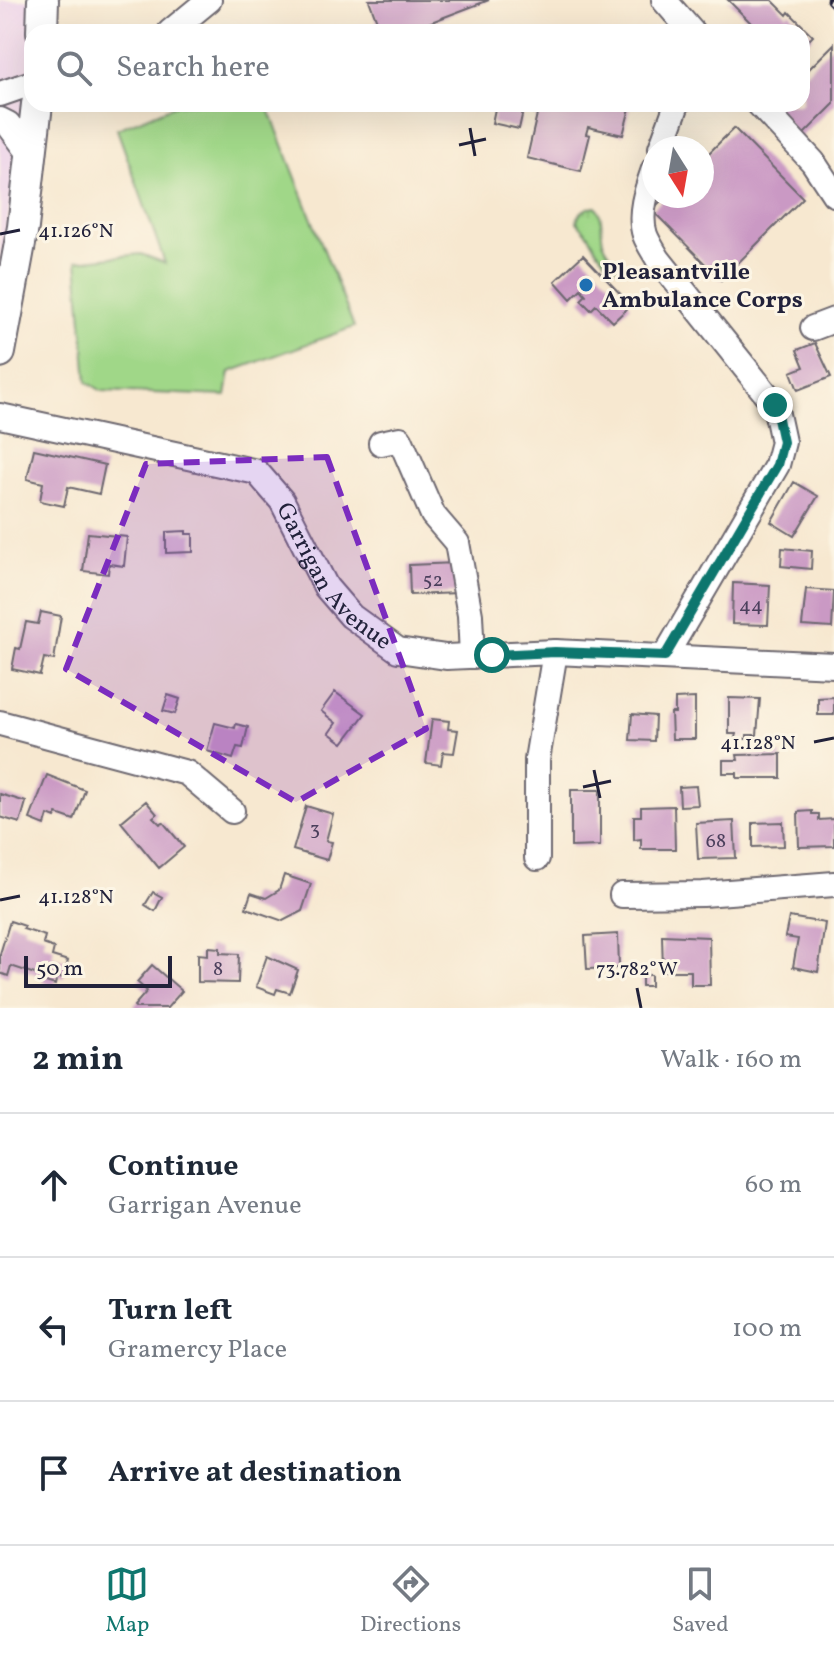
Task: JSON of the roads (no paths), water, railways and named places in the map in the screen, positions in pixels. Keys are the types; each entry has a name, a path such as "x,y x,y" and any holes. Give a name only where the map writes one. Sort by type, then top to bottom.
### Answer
{"main road":[{"path":"42,24 43,0"},
{"path":"0,352 23,227 36,112"}],"street":[{"path":"180,24 209,0"},
{"path":"664,0 685,24"},
{"path":"0,94 24,86"},
{"path":"665,136 674,112"},
{"path":"766,112 813,162 834,194"},
{"path":"0,120 8,124 31,155"},
{"path":"643,208 645,235 658,259 775,405 783,442 777,465 665,656"},
{"name":"Garrigan Avenue","path":"0,416 257,472 282,501 326,587 351,616 398,650 446,657 555,652 834,665"},
{"path":"381,443 400,439 433,515 457,543 470,615 472,656"},
{"path":"537,858 537,760 555,652"},
{"path":"0,723 187,773 232,811"},
{"path":"622,895 703,894 834,884"}],"railway":[{"path":"830,0 834,4"}],"place":[{"name":"Pleasantville Ambulance Corps","path":"586,285"}]}
